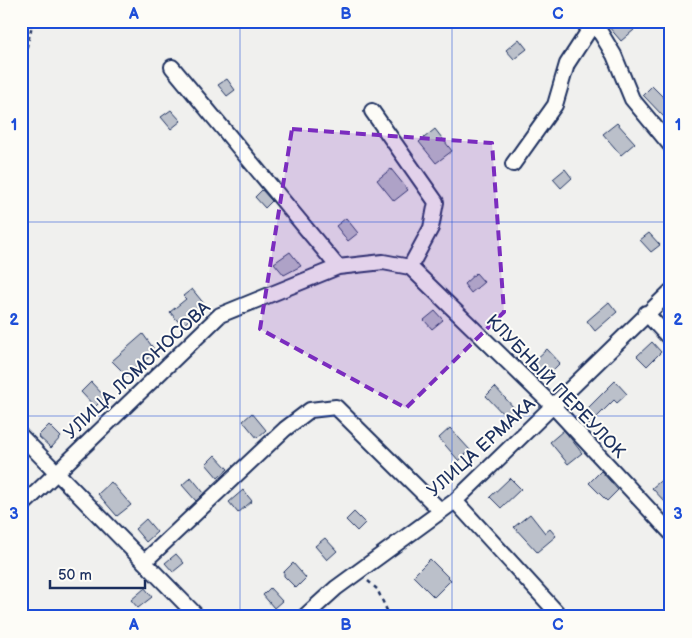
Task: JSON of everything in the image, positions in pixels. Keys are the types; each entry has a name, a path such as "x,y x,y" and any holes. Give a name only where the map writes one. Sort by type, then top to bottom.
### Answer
{"street":[{"path":"513,164 555,105 567,64 594,22 614,55 632,99 671,146"},
{"path":"172,67 338,267"},
{"path":"372,111 436,202 431,228 410,267"},
{"name":"УЛИЦА ЛОМОНОСОВА","path":"21,508 220,315 338,267 383,262 410,267"},
{"name":"КЛУБНЫЙ ПЕРЕУЛОК","path":"410,267 553,406 671,534"},
{"name":"УЛИЦА ЕРМАКА","path":"304,617 357,572 440,510 455,501 671,290"},
{"path":"646,313 671,340"},
{"path":"144,562 285,429 310,410 336,407 440,510"},
{"path":"21,436 198,617"},
{"path":"455,501 556,615"}],"path":[{"path":"21,71 33,21"},
{"path":"357,572 376,589 390,617"}],"highlighted area":[{"path":"292,129 492,143 504,312 406,408 260,329"}],"building":[{"path":"614,21 626,21 634,30 621,41 608,26"},
{"path":"519,39 527,49 514,59 506,50"},
{"path":"227,79 235,90 227,96 218,85"},
{"path":"652,86 671,105 671,110 664,117 643,95"},
{"path":"171,110 181,121 171,129 161,117"},
{"path":"617,123 635,143 621,155 603,134"},
{"path":"435,129 452,151 436,163 419,142"},
{"path":"391,169 408,190 394,201 377,180"},
{"path":"565,169 572,178 561,188 553,179"},
{"path":"262,190 272,201 265,208 255,197"},
{"path":"346,218 358,233 348,241 336,226"},
{"path":"649,233 660,245 651,252 640,240"},
{"path":"290,252 301,266 284,275 274,263"},
{"path":"476,273 484,282 471,293 464,284"},
{"path":"192,289 205,305 182,326 170,312 186,299 183,296"},
{"path":"609,302 617,312 595,331 587,321"},
{"path":"435,311 443,320 432,329 424,320"},
{"path":"143,334 156,352 135,368 128,377 112,361"},
{"path":"652,342 661,352 647,366 637,356"},
{"path":"547,349 560,363 547,376 533,362"},
{"path":"615,381 627,394 617,403 614,400 589,425 580,416"},
{"path":"91,382 105,397 95,407 81,392"},
{"path":"495,387 515,409 506,417 486,396"},
{"path":"252,413 266,430 257,438 243,421"},
{"path":"49,425 61,437 51,448 38,436"},
{"path":"450,428 470,450 459,461 439,438"},
{"path":"564,430 582,453 568,464 550,442"},
{"path":"215,455 228,469 218,478 206,464"},
{"path":"601,471 618,490 607,501 589,483"},
{"path":"191,477 204,493 196,501 182,485"},
{"path":"665,477 671,484 671,497 665,502 652,488"},
{"path":"510,478 521,489 501,508 490,497"},
{"path":"111,482 131,505 117,516 98,494"},
{"path":"243,490 252,501 238,513 229,502"},
{"path":"354,512 365,523 357,531 346,520"},
{"path":"530,514 545,533 550,529 556,536 537,552 514,527"},
{"path":"146,519 157,532 146,542 135,529"},
{"path":"325,538 337,551 327,560 315,546"},
{"path":"176,554 184,563 173,572 165,563"},
{"path":"430,559 451,580 434,597 413,576"},
{"path":"293,563 306,578 296,588 284,576 284,572"},
{"path":"145,588 152,597 138,608 131,600"},
{"path":"270,588 282,601 274,608 263,595"}]}
